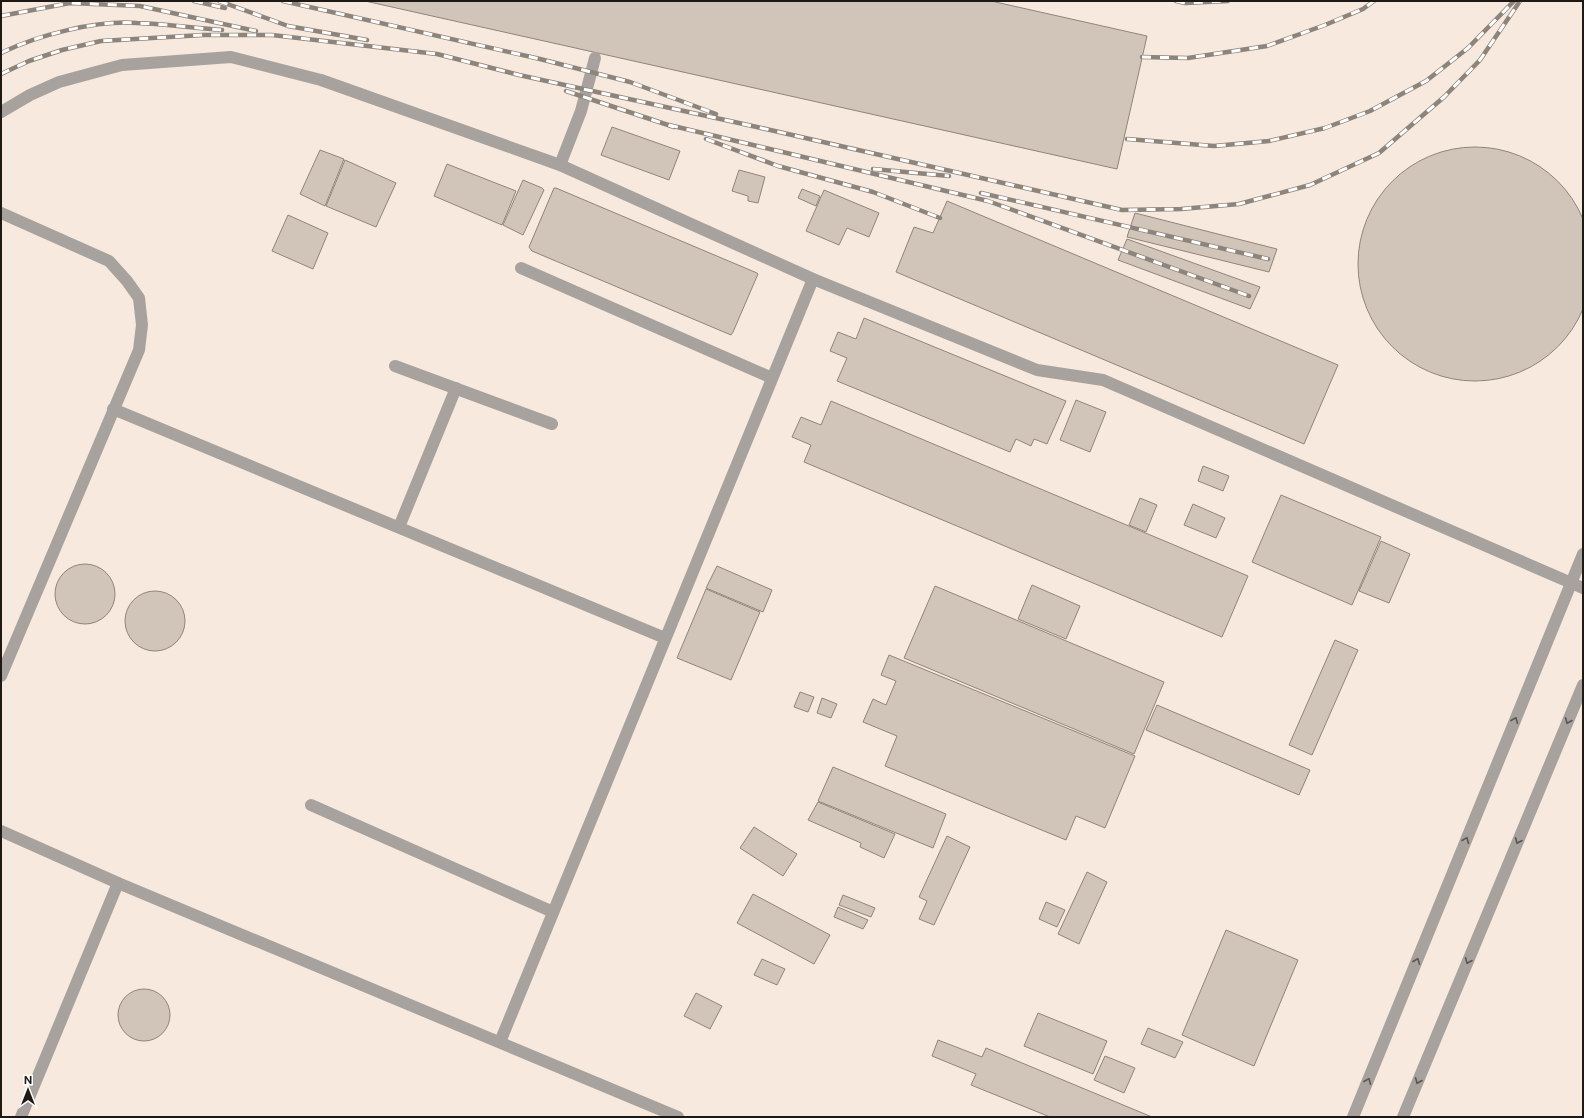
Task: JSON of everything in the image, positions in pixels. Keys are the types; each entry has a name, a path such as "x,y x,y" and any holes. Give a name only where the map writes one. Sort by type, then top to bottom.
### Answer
{"lane":[{"path":"1,112 30,95 59,82 122,66 231,57 321,80 560,165 813,279 1037,370 1103,380 1583,588"},
{"path":"560,165 581,111 595,58"},
{"path":"1,213 109,261 127,281 139,298 142,325 139,350 1,676"},
{"path":"521,268 772,378"},
{"path":"500,1042 813,279"},
{"path":"395,366 552,424"},
{"path":"399,527 456,388"},
{"path":"114,409 665,638"},
{"path":"1353,1117 1583,554"},
{"path":"1403,1117 1583,685"},
{"path":"311,805 553,912"},
{"path":"1,831 118,883 678,1117"},
{"path":"21,1117 118,883"}],"building":[{"path":"365,1 991,1 1147,36 1117,169"},
{"path":"612,127 680,151 669,180 601,155"},
{"path":"1464,147 1486,147 1520,156 1540,167 1558,181 1572,199 1583,219 1590,241 1592,264 1590,287 1583,309 1572,329 1558,347 1549,355 1530,367 1509,376 1486,381 1464,381 1441,376 1420,367 1401,355 1384,338 1372,319 1363,298 1358,275 1358,253 1363,230 1372,209 1384,190 1401,173 1420,161 1441,152"},
{"path":"320,150 344,159 325,206 300,194"},
{"path":"345,160 396,183 376,227 326,206"},
{"path":"447,164 516,191 502,225 434,196"},
{"path":"739,170 765,177 758,203 748,201 748,196 732,191"},
{"path":"523,180 544,190 523,235 503,225"},
{"path":"554,188 757,273 758,274 731,335 532,251 529,247"},
{"path":"802,189 820,196 816,206 798,198"},
{"path":"824,190 879,213 869,237 847,228 839,245 806,231"},
{"path":"947,201 1338,365 1304,444 896,272 914,227 933,233"},
{"path":"1135,213 1277,249 1269,272 1127,237"},
{"path":"288,215 328,233 313,269 272,251"},
{"path":"1127,239 1260,287 1250,309 1118,260"},
{"path":"864,318 1066,401 1047,444 1034,439 1031,446 1016,439 1010,452 837,381 847,358 830,351 838,332 856,339"},
{"path":"1076,400 1106,412 1090,452 1060,440"},
{"path":"831,401 1248,576 1222,637 804,462 811,445 792,437 801,417 821,425"},
{"path":"1203,466 1229,476 1223,491 1198,481"},
{"path":"1281,495 1381,537 1352,605 1252,562"},
{"path":"1140,498 1157,505 1146,532 1129,525"},
{"path":"1193,504 1225,518 1216,538 1184,525"},
{"path":"1381,541 1410,554 1389,603 1359,591"},
{"path":"85,564 102,569 110,577 115,594 110,611 102,619 85,624 68,619 60,611 55,594 60,577 68,569"},
{"path":"717,566 772,590 763,612 706,588"},
{"path":"1032,585 1080,606 1066,639 1018,619"},
{"path":"935,586 1164,682 1134,754 904,658"},
{"path":"706,589 760,612 731,680 677,658"},
{"path":"155,591 172,596 180,604 185,621 180,638 172,646 155,651 138,646 130,638 125,621 130,604 138,596"},
{"path":"1335,640 1358,650 1312,755 1289,745"},
{"path":"889,655 1135,756 1105,828 1076,816 1066,840 885,766 897,736 863,722 873,699 886,705 896,681 881,675"},
{"path":"800,692 814,697 808,712 794,707"},
{"path":"822,698 837,704 831,718 817,713"},
{"path":"1157,705 1310,770 1299,795 1146,730"},
{"path":"833,767 946,814 933,848 818,801"},
{"path":"818,802 895,834 884,858 860,847 861,843 808,820"},
{"path":"754,827 797,854 783,876 740,848"},
{"path":"947,836 970,847 934,925 919,919 927,901 919,897"},
{"path":"1087,872 1107,882 1079,944 1058,934"},
{"path":"753,894 830,935 814,964 737,923"},
{"path":"843,895 875,908 871,917 839,905"},
{"path":"1046,902 1065,910 1057,927 1039,919"},
{"path":"838,907 868,920 863,929 834,917"},
{"path":"1226,930 1298,960 1254,1066 1182,1035"},
{"path":"762,959 785,969 777,985 754,975"},
{"path":"139,989 149,989 163,996 170,1010 170,1020 163,1034 149,1041 139,1041 129,1037 122,1030 118,1020 118,1010 122,1000 129,993"},
{"path":"696,993 722,1006 710,1029 684,1016"},
{"path":"1038,1013 1107,1041 1093,1074 1024,1046"},
{"path":"1148,1028 1183,1042 1175,1058 1141,1044"},
{"path":"938,1040 982,1057 986,1048 1152,1117 1050,1117 971,1085 976,1074 932,1056"},
{"path":"1105,1056 1135,1068 1124,1093 1094,1080"}],"railway":[{"path":"194,1 225,8"},
{"path":"219,1 288,26 367,40"},
{"path":"283,1 540,59 630,82 716,114"},
{"path":"1176,1 1185,3 1228,1"},
{"path":"1142,57 1188,58 1267,46 1325,25 1363,9 1374,1"},
{"path":"1127,139 1214,146 1269,141 1325,128 1370,111 1426,81 1468,48 1514,1"},
{"path":"1,74 29,61 62,50 101,41 203,35 272,35 437,54 519,75 748,125 1122,210 1181,209 1239,204 1310,185 1379,153 1444,97 1480,60 1520,1"},
{"path":"1,16 70,3 140,6 256,31"},
{"path":"1,53 16,46 49,35 86,26 104,24 148,24 222,30"},
{"path":"566,91 674,127"},
{"path":"669,125 988,201 1249,296"},
{"path":"706,139 778,166 873,192 940,218"},
{"path":"873,169 949,176"},
{"path":"981,193 1268,259"}]}
